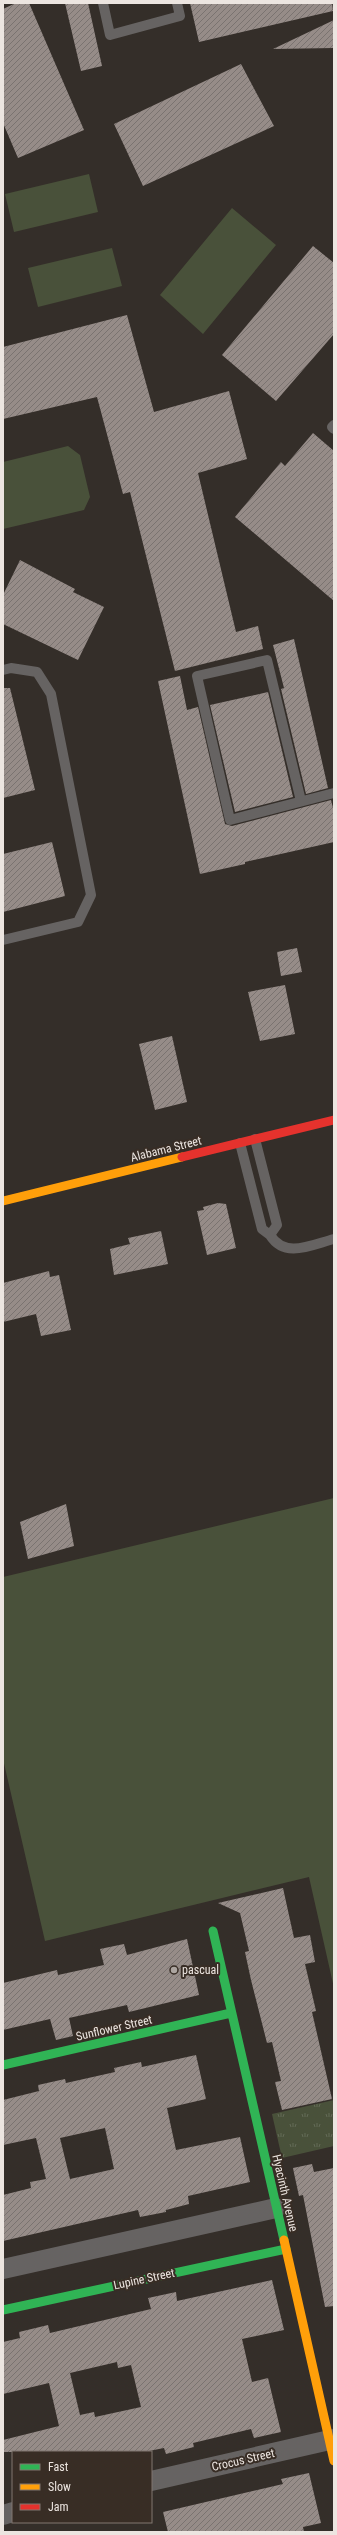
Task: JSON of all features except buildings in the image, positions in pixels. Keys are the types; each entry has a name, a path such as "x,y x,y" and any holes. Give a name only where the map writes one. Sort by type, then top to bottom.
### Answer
{"street":[{"name":"Alabama Street","path":"3,1201 334,1120"},
{"name":"Hyacinth Avenue","path":"213,1931 276,2208 332,2440 334,2461"},
{"name":"Sunflower Street","path":"3,2065 231,2013"},
{"path":"3,2269 276,2208"},
{"name":"Lupine Street","path":"3,2310 286,2249"},
{"name":"Crocus Street","path":"152,2481 332,2440"}],"lane":[{"path":"102,3 110,35 180,16 177,3"},
{"path":"334,425 332,427 334,429"},
{"path":"301,801 267,660 197,676 230,820 334,793"},
{"path":"3,670 11,668 37,672 51,694 91,896 78,922 3,940"},
{"path":"255,1139 276,1225 270,1235"},
{"path":"240,1143 262,1229 270,1235 276,1245 290,1250 334,1239"}],"green space":[{"path":"89,174 98,212 14,232 5,194"},
{"path":"232,208 276,245 203,334 160,295"},
{"path":"112,248 122,286 38,307 28,268"},
{"path":"68,446 80,455 90,497 84,510 3,529 3,462"},
{"path":"334,1498 334,1988 309,1877 45,1941 3,1759 3,1577"},
{"path":"334,2100 334,2146 282,2158 272,2114"}],"traffic: fast":[{"path":"213,1931 284,2240"},
{"path":"3,2065 231,2013"},
{"path":"3,2310 286,2249"}],"traffic: slow":[{"path":"3,1201 182,1157"},
{"path":"284,2240 334,2461"}],"traffic: jam":[{"path":"182,1157 334,1120"}],"place":[{"name":"pascual","path":"174,1970"}]}
